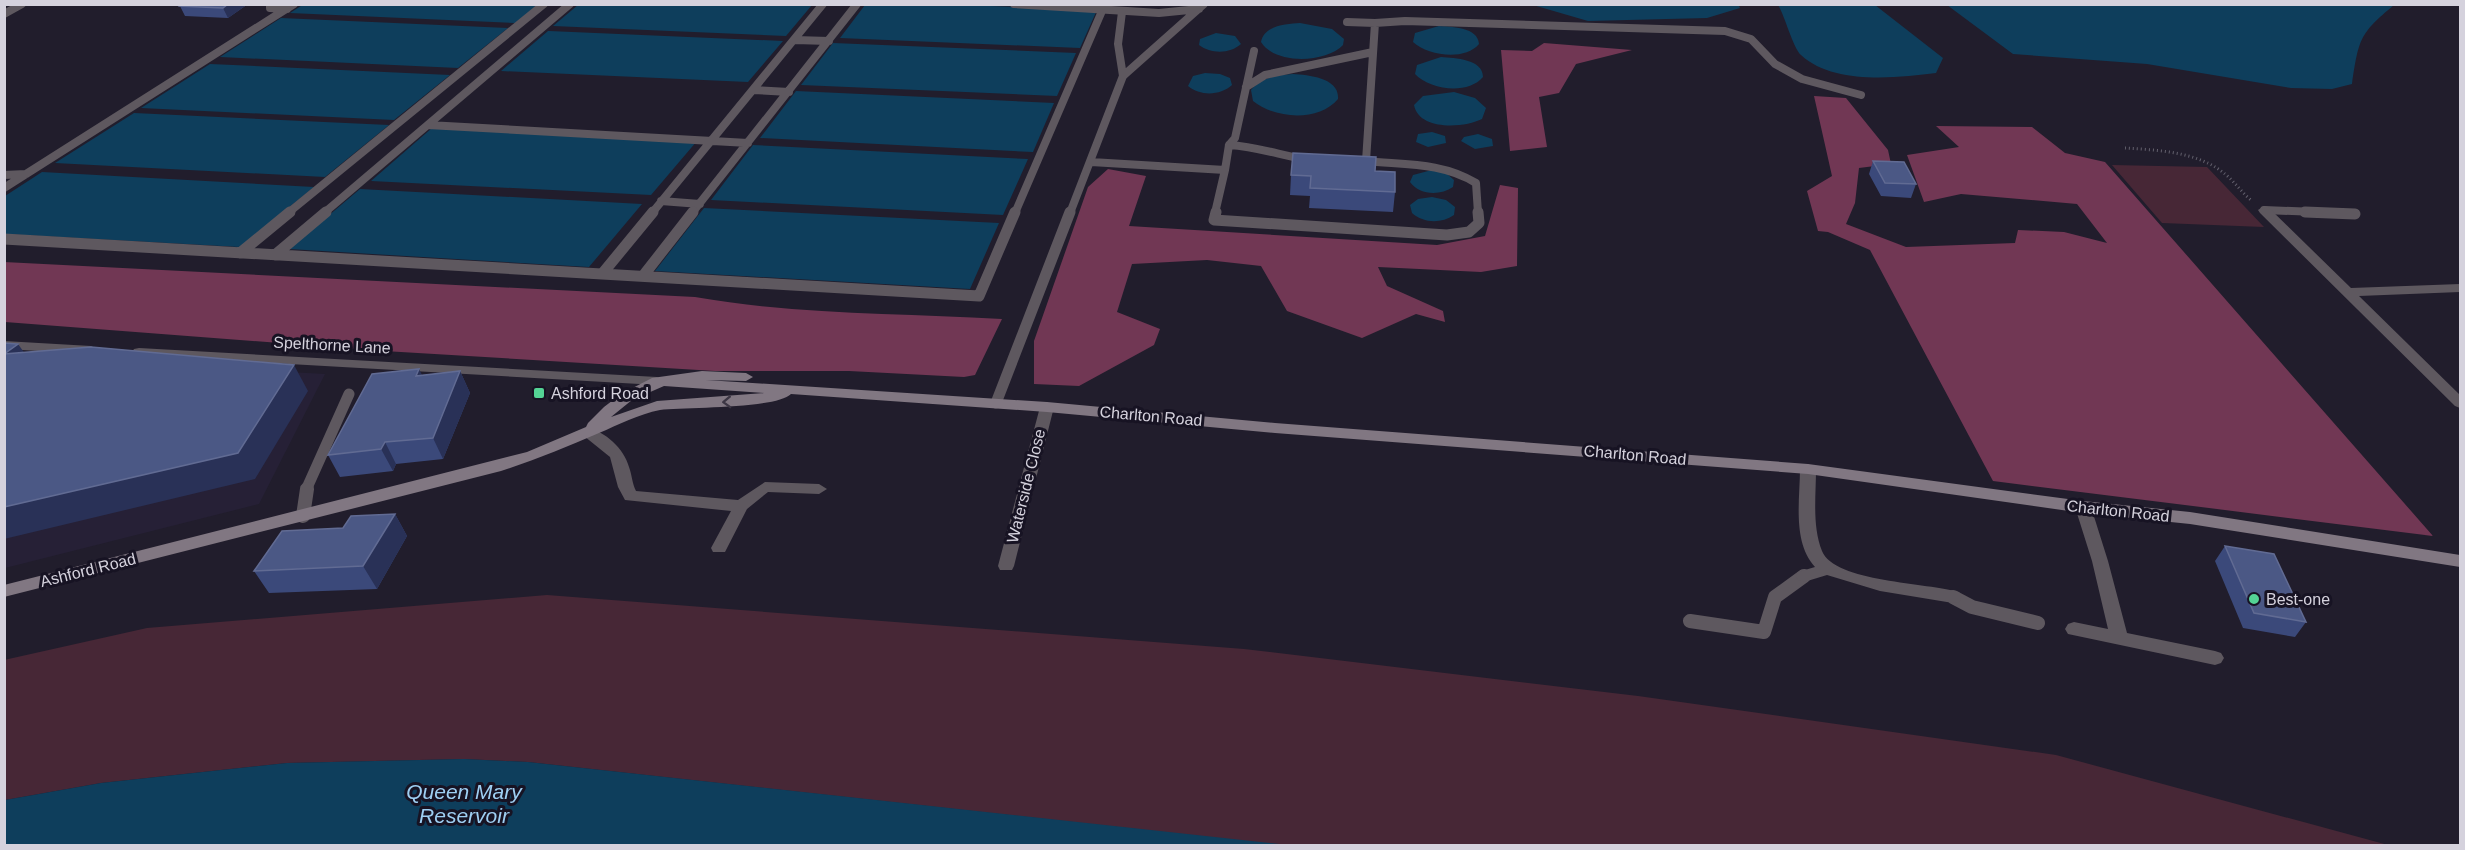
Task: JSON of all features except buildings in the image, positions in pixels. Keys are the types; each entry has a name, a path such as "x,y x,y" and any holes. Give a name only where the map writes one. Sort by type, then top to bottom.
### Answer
{"street":[{"path":"2264,210 2460,403"},
{"path":"2349,292 2460,288"},
{"name":"Spelthorne Lane","path":"4,345 657,381"},
{"name":"Charlton Road","path":"657,381 696,386 805,390 996,403 1275,428 1808,469 2083,507 2249,526 2460,561"},
{"name":"Ashford Road","path":"587,432 613,407 657,381"},
{"name":"Ashford Road","path":"4,591 532,456 587,432 657,406 740,401 805,390"},
{"name":"Waterside Close","path":"1006,566 1047,407"},
{"path":"587,432 612,448 620,461 626,490 631,496 741,506"},
{"path":"1808,469 1809,530 1818,561 1827,569 1862,581 1953,597"},
{"path":"719,548 741,506 765,487 819,489"},
{"path":"2083,507 2100,561 2118,637"},
{"path":"1804,576 1827,569"},
{"path":"2074,629 2215,658"}],"lane":[{"path":"4,14 22,4"},
{"path":"270,4 270,8 291,7"},
{"path":"240,253 544,4"},
{"path":"275,255 570,4"},
{"path":"602,274 823,4"},
{"path":"644,276 857,4"},
{"path":"1014,4 1104,7 1122,12 1159,13 1202,7"},
{"path":"4,188 291,7"},
{"path":"4,239 980,296 1104,7"},
{"path":"996,403 1122,76 1202,7"},
{"path":"1122,12 1118,26 1118,60 1122,76"},
{"path":"526,20 551,21"},
{"path":"1347,22 1405,21 1725,31 1751,39 1774,64 1802,80 1861,95"},
{"path":"1366,161 1375,23"},
{"path":"795,40 829,41"},
{"path":"1254,51 1235,138 1229,145 1214,220 1447,235 1469,232 1479,223 1476,183 1464,173 1443,167 1342,161"},
{"path":"1246,87 1265,75 1373,52"},
{"path":"461,72 489,74"},
{"path":"753,90 789,92"},
{"path":"428,125 748,143"},
{"path":"1229,145 1260,147 1273,154 1319,162"},
{"path":"1090,162 1225,170"},
{"path":"4,175 27,174"},
{"path":"327,182 358,184"},
{"path":"661,201 700,204"},
{"path":"2264,210 2355,213"},
{"path":"303,516 307,485 349,394"},
{"path":"1690,621 1764,632 1771,601 1778,590 1804,576"},
{"path":"1953,597 1972,607 2038,623"}],"path":[{"path":"2125,148 2169,150 2221,171 2264,210"}],"shaded area":[{"path":"1544,43 1632,50 1576,64 1559,93 1539,97 1547,147 1510,151 1501,50 1532,51"},
{"path":"1814,96 1846,98 1888,150 1891,164 1859,168 1855,203 1846,224 1906,247 2015,243 2018,230 2064,232 2107,243 2077,204 1961,194 1924,202 1907,155 1959,147 1936,126 2032,127 2065,153 2105,162 2433,536 1993,481 1870,250 1828,232 1818,231 1807,191 1832,176"},
{"path":"2112,165 2207,167 2264,227 2162,223"},
{"path":"1108,169 1146,176 1129,226 1437,245 1485,236 1500,185 1518,188 1517,266 1481,272 1378,267 1387,286 1443,311 1445,322 1416,314 1362,338 1287,311 1261,266 1207,260 1132,264 1117,312 1160,329 1154,345 1079,386 1034,384 1034,341 1088,187"},
{"path":"4,262 695,297 810,310 1002,319 975,375 964,377 849,371 715,371 384,351 5,322"},
{"path":"5,356 325,374 259,504 5,568"},
{"path":"547,595 1244,649 1638,696 2056,755 2388,845 1289,846 528,762 464,759 287,763 101,783 5,800 4,660 147,628"}],"water":[{"path":"304,4 538,5 515,23 290,13"},
{"path":"1738,4 1740,8 1707,18 1588,21 1533,5"},
{"path":"578,5 812,5 786,36 553,26"},
{"path":"865,5 965,5 1097,10 1080,48 840,38"},
{"path":"1778,5 1875,5 1943,58 1936,73 1920,75 1866,77 1830,71 1814,65 1801,55"},
{"path":"1947,5 2394,5 2374,23 2362,38 2352,84 2332,89 2291,88 2147,64 2013,54"},
{"path":"281,18 508,28 458,68 220,57"},
{"path":"1300,23 1332,29 1344,39 1343,45 1325,55 1301,59 1277,55 1261,42 1263,36 1271,29"},
{"path":"1439,26 1469,31 1478,38 1479,44 1465,53 1446,55 1428,51 1413,42 1415,33"},
{"path":"548,31 783,41 748,82 501,71"},
{"path":"1216,33 1235,36 1241,44 1231,50 1220,52 1199,45 1200,39"},
{"path":"833,43 1076,53 1057,96 801,85"},
{"path":"1441,57 1473,63 1482,71 1483,77 1468,86 1449,88 1430,84 1415,74 1417,65"},
{"path":"210,64 450,75 394,120 141,108"},
{"path":"1205,73 1220,74 1230,78 1232,85 1216,93 1198,92 1188,86 1193,76"},
{"path":"1293,74 1315,77 1329,82 1334,86 1338,99 1320,112 1297,115 1273,112 1253,101 1251,90 1260,82 1276,76"},
{"path":"796,91 1054,103 1033,152 760,138"},
{"path":"1454,92 1475,98 1486,108 1482,119 1454,125 1433,123 1424,119 1414,105 1423,96"},
{"path":"134,113 389,125 325,177 55,163"},
{"path":"432,128 697,141 651,195 371,181"},
{"path":"1432,132 1445,136 1446,143 1428,147 1416,142 1418,134"},
{"path":"1478,134 1492,139 1493,146 1475,149 1461,141 1464,137"},
{"path":"753,145 1028,159 1003,215 711,200"},
{"path":"1432,170 1446,173 1454,180 1453,187 1442,192 1430,193 1419,190 1410,182 1413,175"},
{"path":"42,172 314,187 240,247 5,234 5,196"},
{"path":"360,189 642,204 589,267 289,249"},
{"path":"1432,197 1446,200 1455,207 1454,215 1444,220 1432,221 1421,219 1412,213 1410,205 1418,199"},
{"path":"704,208 999,223 970,289 655,271"},
{"name":"Queen Mary Reservoir","path":"464,759 528,762 1289,845 5,845 5,800 101,783 287,763"}],"place":[{"name":"Ashford Road","path":"539,393"},
{"name":"Best-one","path":"2254,599"}]}
